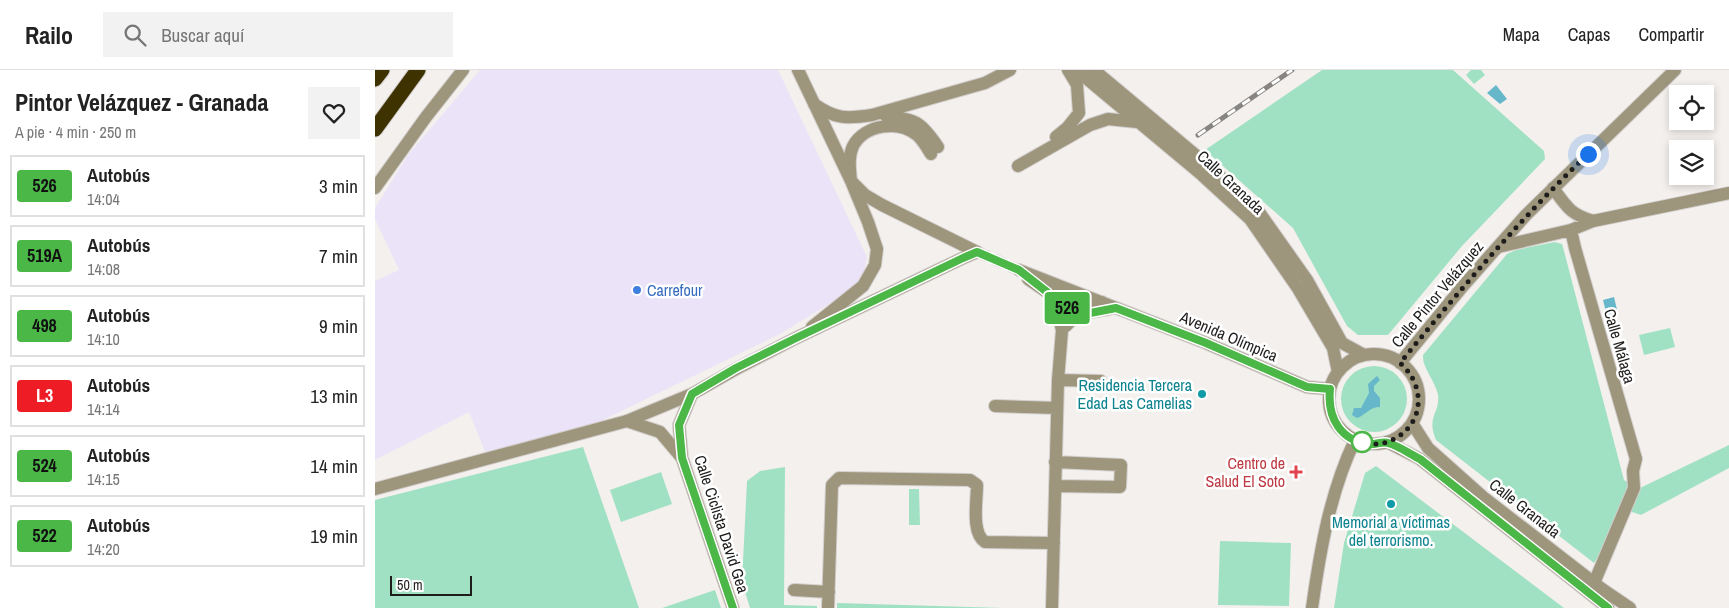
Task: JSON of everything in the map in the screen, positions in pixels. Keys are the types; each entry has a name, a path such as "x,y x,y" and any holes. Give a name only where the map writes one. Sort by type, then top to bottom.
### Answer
{"highway":[{"path":"375,79 381,70"},
{"path":"375,129 418,70"}],"street":[{"path":"375,188 426,117 463,70"},
{"path":"796,338 863,286 875,264 877,249 851,181 798,70"},
{"path":"807,88 809,70"},
{"path":"872,115 985,83 1010,70"},
{"path":"1068,70 1077,86 1079,113 1067,128 1019,166 1090,125 1108,119 1137,122"},
{"name":"Calle Granada","path":"1080,70 1087,79 1202,175 1250,220 1297,287 1333,348 1338,372"},
{"name":"Calle Granada","path":"1093,70 1210,166 1259,212 1307,280 1342,343 1365,355"},
{"name":"Calle Pintor Velázquez","path":"1400,363 1463,286 1526,215 1675,70"},
{"path":"375,489 627,421 692,394 736,368 796,338 977,252 882,205 865,195 851,181 850,162 853,147 870,130 889,126 907,129 917,134 934,151 925,128 907,119 872,115 841,117 829,114 814,104"},
{"path":"1553,188 1577,217 1593,221"},
{"name":"Calle Pintor Velázquez","path":"1498,246 1571,230 1593,221 1729,193"},
{"name":"Calle Málaga","path":"1571,230 1635,458 1633,471 1634,488 1594,583"},
{"name":"Avenida Olímpica","path":"1055,302 1047,292 1019,270 1206,343 1307,387 1330,389"},
{"path":"1055,302 1085,314"},
{"path":"1052,608 1055,462 1062,330 1055,302"},
{"path":"1062,330 1071,309 1081,302 1102,302"},
{"path":"1062,330 1068,322 1078,316 1116,308"},
{"path":"1365,355 1390,357 1400,363 1407,369 1416,383 1419,398 1412,423 1401,435 1387,442 1373,444 1355,440 1338,427 1331,415 1330,389 1338,372 1349,361 1365,355"},
{"path":"1058,380 1101,381"},
{"name":"Calle Ciclista David Gea","path":"692,394 679,425 682,458 733,608"},
{"path":"995,406 1057,408"},
{"path":"627,421 660,432 682,458"},
{"name":"Calle Granada","path":"1412,423 1428,448 1476,490 1594,583 1630,608"},
{"path":"1312,608 1319,554 1344,462 1355,440"},
{"name":"Calle Granada","path":"1387,442 1420,459 1608,608"},
{"path":"1055,462 1121,464 1120,487 1055,486"},
{"path":"828,608 832,485 839,478 970,480 977,485 977,530 981,539 985,542 1054,544"},
{"path":"795,590 829,592"}],"shaded area":[{"path":"480,70 778,70 867,257 864,274 855,288 780,334 601,421 486,454 469,412 375,460 375,281 399,270 375,219 375,208 408,155"}],"green space":[{"path":"1322,70 1453,70 1544,151 1545,159 1462,246 1388,335 1358,335 1347,326 1293,228 1205,150"},
{"path":"1471,70 1481,70 1485,75 1474,84 1466,75"},
{"path":"1555,242 1562,244 1624,480 1638,489 1729,445 1729,468 1641,515 1629,511 1594,563 1436,440 1432,426 1438,395 1423,360 1423,355 1507,254 1516,250"},
{"path":"1670,328 1675,347 1644,355 1639,335"},
{"path":"1374,366 1387,369 1397,376 1404,386 1407,399 1404,412 1397,422 1387,429 1374,432 1361,429 1351,422 1344,412 1341,399 1344,386 1351,376 1361,369"},
{"path":"583,447 639,608 375,608 375,500"},
{"path":"1376,466 1564,608 1334,608 1344,543 1365,473"},
{"path":"785,467 784,605 817,606 817,608 750,608 742,582 747,481 760,471"},
{"path":"661,472 672,504 621,522 610,490"},
{"path":"909,489 919,489 920,525 909,525"},
{"path":"1220,541 1291,543 1289,606 1218,605"},
{"path":"715,590 721,608 662,608"},
{"path":"837,603 1003,608 837,608"}],"water":[{"path":"1496,85 1507,99 1500,104 1487,93"},
{"path":"1614,297 1618,314 1607,316 1603,300"},
{"path":"1377,376 1380,380 1374,386 1374,391 1380,398 1380,407 1373,408 1357,418 1352,415 1354,408 1361,408 1369,393 1368,384"}],"tunnel":[{"path":"977,252 1019,270"}],"railway":[{"path":"1198,135 1292,70"}],"bus line":[{"name":"526","path":"733,608 682,458 679,425 692,394 736,368 796,338 977,252 1019,270 1047,292 1055,302 1067,308 1085,314 1095,310 1116,308 1206,343 1307,387 1330,389 1331,415 1338,427 1346,434 1360,442 1373,444 1387,442 1420,459 1608,608"}],"place":[{"name":"Carrefour","path":"637,290"},
{"name":"Residencia Tercera Edad Las Camelias","path":"1202,394"},
{"name":"Centro de Salud El Soto","path":"1296,472"},
{"name":"Memorial a víctimas del terrorismo.","path":"1391,504"}],"route":[{"path":"1362,442 1360,442 1373,444 1387,442 1401,435 1412,423 1419,398 1416,383 1407,369 1400,363 1463,286 1526,215 1588,154"}]}
